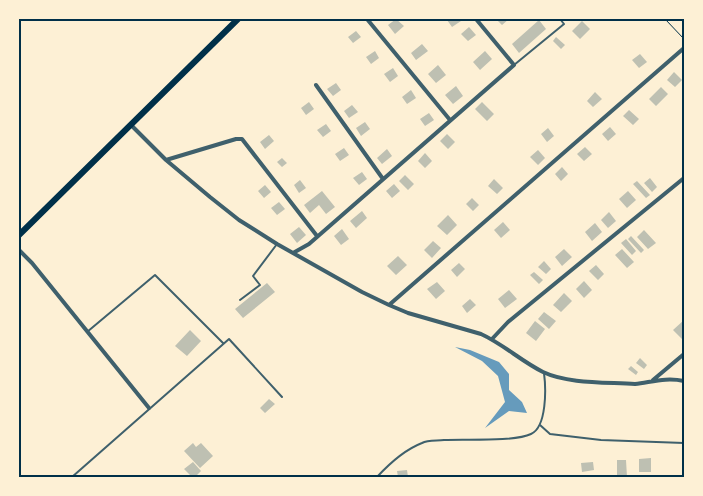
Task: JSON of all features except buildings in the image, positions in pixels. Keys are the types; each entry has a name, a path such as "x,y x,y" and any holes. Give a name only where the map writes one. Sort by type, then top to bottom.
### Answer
{"main road":[{"path":"19,235 238,19"}],"street":[{"path":"367,19 450,120"},
{"path":"293,253 317,236 514,65 476,19"},
{"path":"389,305 684,48"},
{"path":"316,85 384,179"},
{"path":"131,125 166,160 238,220 362,292 389,305 408,313 446,323 492,339 544,372 558,377 635,384 673,378 684,381"},
{"path":"166,160 236,139 242,139 317,236"},
{"path":"492,339 508,322 684,178"},
{"path":"19,250 32,263 149,408"},
{"path":"653,380 684,354"}],"lane":[{"path":"514,65 564,24 560,19"},
{"path":"240,300 260,285 253,276 277,244"},
{"path":"87,332 155,275 223,343"},
{"path":"72,477 229,338 282,397"},
{"path":"377,477 390,463 423,442 514,438 533,434 540,425 546,388 544,372"},
{"path":"540,425 550,434 601,440 684,443"}],"path":[{"path":"665,19 684,39"}],"water":[{"path":"455,347 470,350 499,362 509,374 509,390 522,402 527,413 509,411 485,428 505,402 498,376 482,361"}]}
